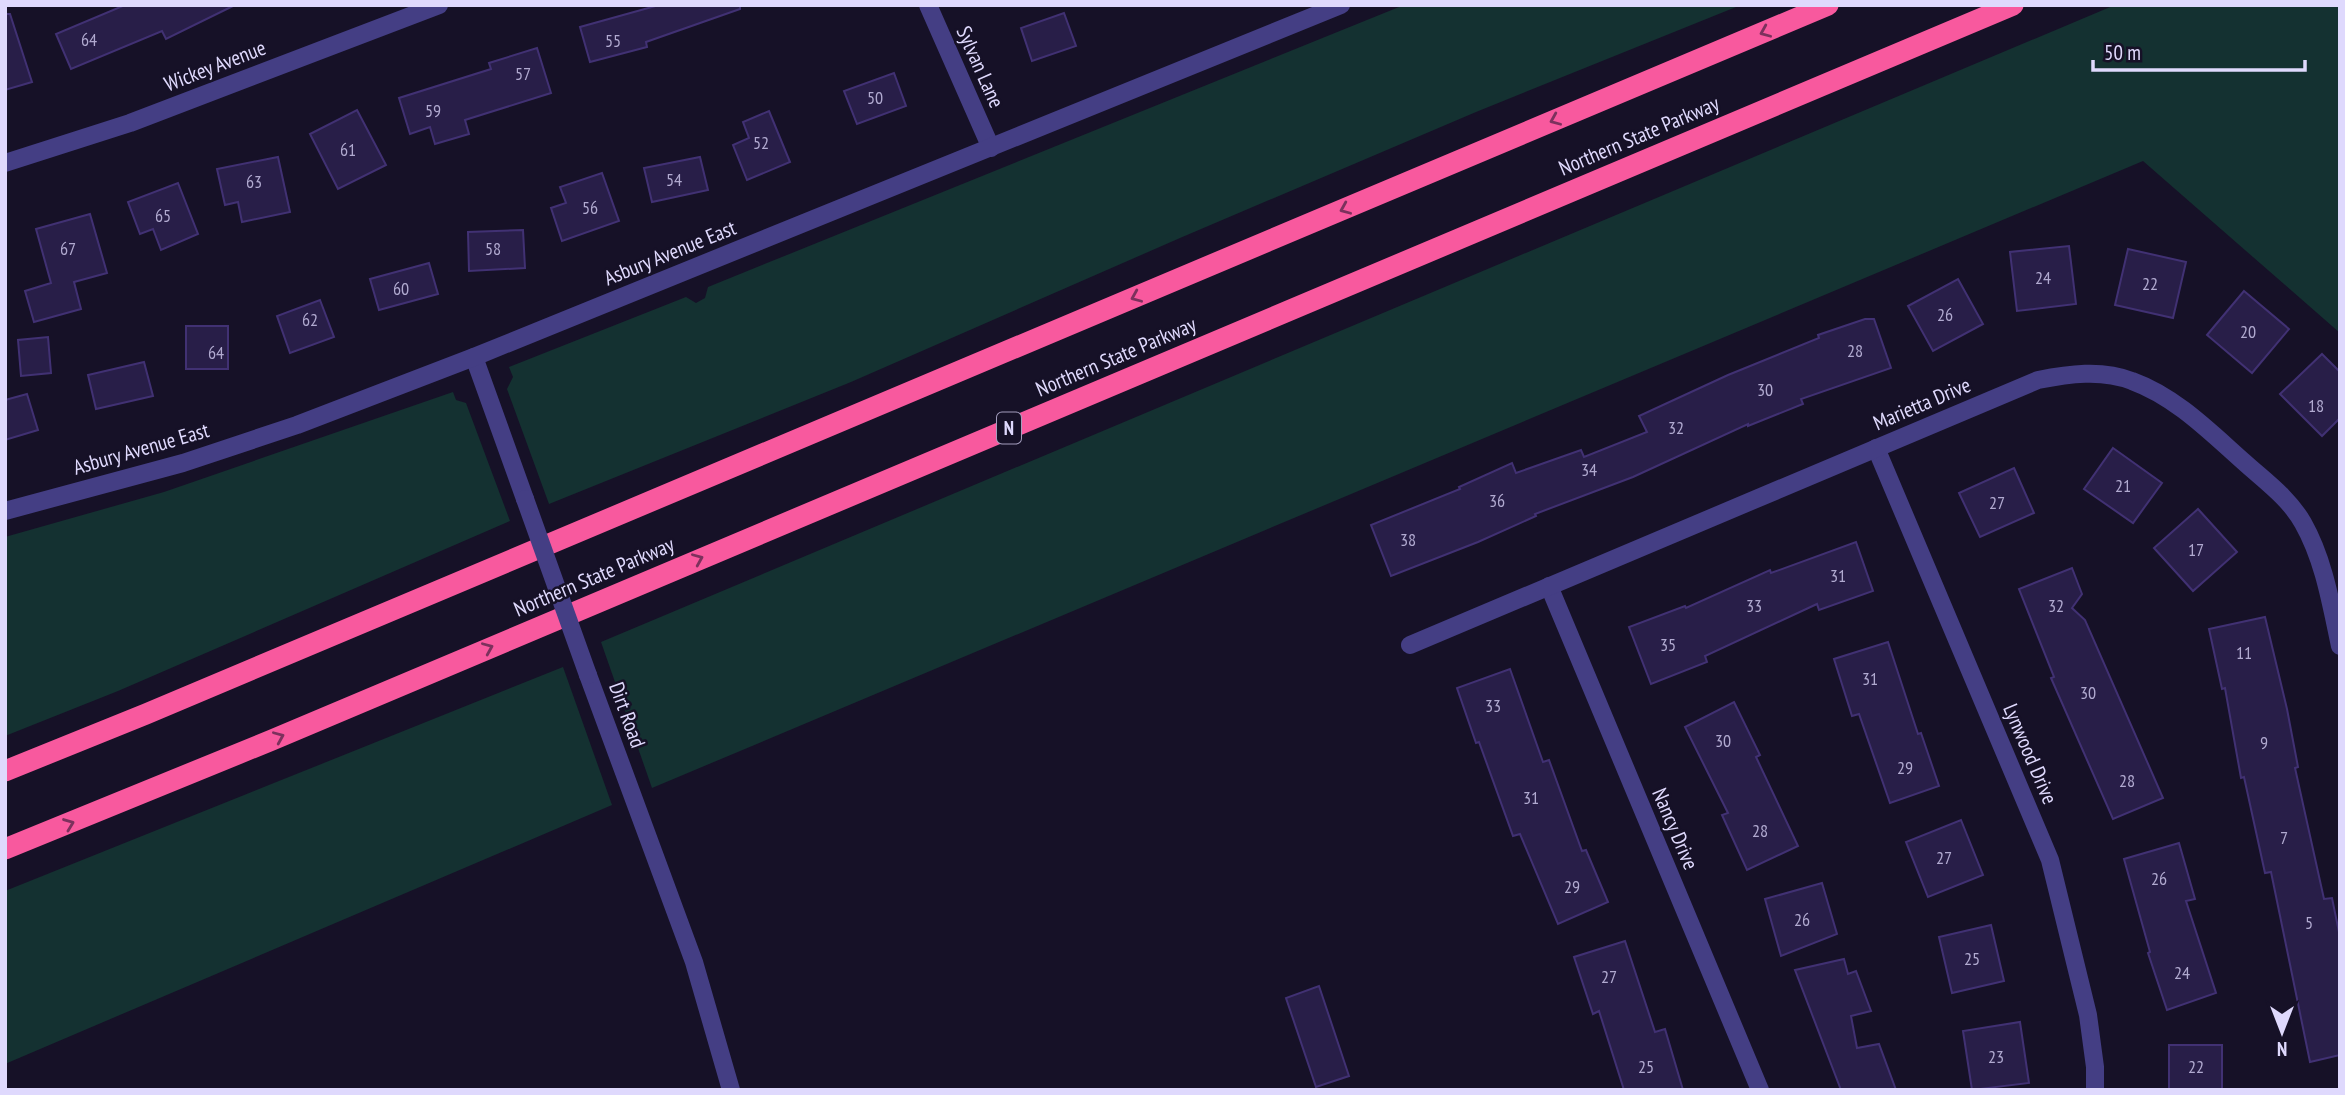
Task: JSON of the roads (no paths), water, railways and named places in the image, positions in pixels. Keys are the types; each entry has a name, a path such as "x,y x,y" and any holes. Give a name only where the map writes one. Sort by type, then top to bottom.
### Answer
{"highway":[{"path":"5,771 185,698 1828,5"},
{"name":"Northern State Parkway","path":"5,849 272,740 2013,5"}],"street":[{"name":"Wickey Avenue","path":"5,163 130,123 439,5"},
{"name":"Sylvan Lane","path":"928,5 991,148"},
{"name":"Asbury Avenue East","path":"5,511 183,463 297,425 474,357 1340,5"},
{"name":"Dirt Road","path":"474,357 694,962 731,1090"},
{"name":"Marietta Drive","path":"1410,645 2038,380 2069,374 2100,374 2132,380 2182,408 2287,500 2332,576 2340,646"},
{"name":"Lynwood Drive","path":"1876,448 2050,860 2088,1015 2095,1067 2095,1090"},
{"name":"Nancy Drive","path":"1549,586 1760,1090"}]}
